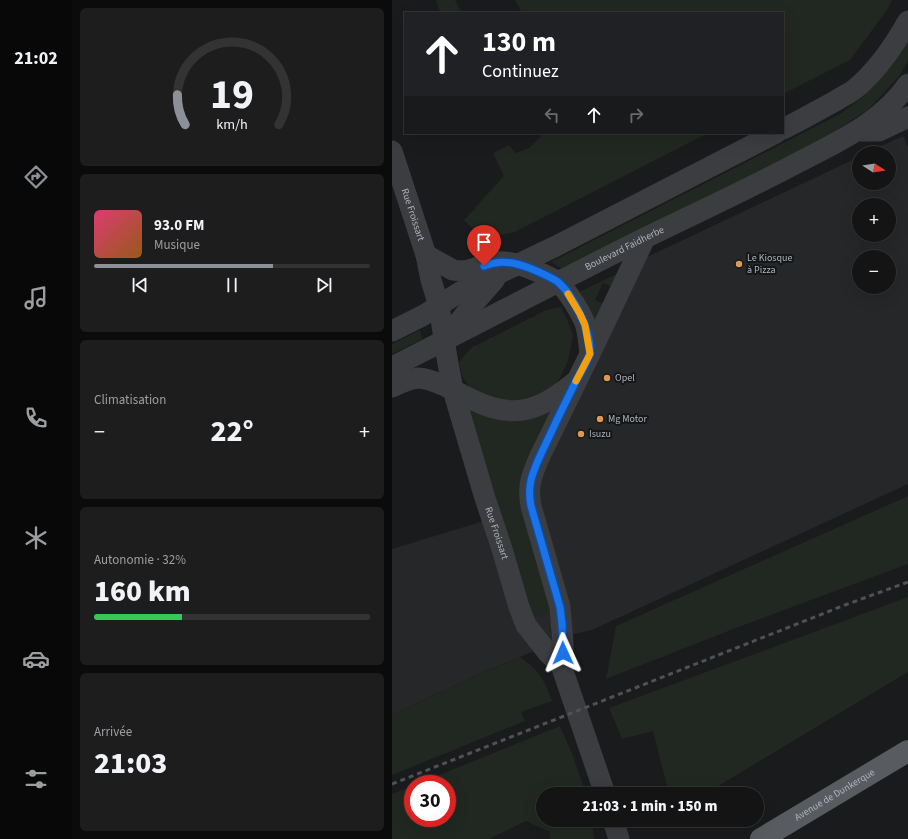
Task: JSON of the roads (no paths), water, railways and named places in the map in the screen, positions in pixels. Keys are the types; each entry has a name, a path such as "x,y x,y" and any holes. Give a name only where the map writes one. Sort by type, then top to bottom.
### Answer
{"main road":[{"name":"Avenue de Dunkerque","path":"761,839 908,751"}],"street":[{"path":"784,128 854,90 879,65 890,51 908,21"},
{"name":"Boulevard Faidherbe","path":"392,367 645,238 760,182 858,131 882,113 908,84"},
{"name":"Boulevard Faidherbe","path":"858,131 879,131 908,117"},
{"path":"392,331 424,315 460,292 556,246 774,134"},
{"name":"Rue Froissart","path":"392,151 426,256 431,280 439,306 446,358 453,390 519,607 526,625 548,653 561,665"},
{"name":"Rue Froissart","path":"603,787 561,665 563,643 560,607 531,506 530,482 540,456 645,238"},
{"path":"426,256 453,270 461,271 498,262 519,264 558,282 570,297 583,319 588,335 590,354"},
{"path":"444,340 500,274"},
{"path":"392,387 417,378 431,380 453,390"},
{"name":"Rue Froissart","path":"453,390 481,404 493,408 518,410 528,409 543,403 576,382"},
{"path":"615,827 618,839"}],"railway":[{"path":"392,784 845,605 908,582"}],"place":[{"name":"Le Kiosque à Pizza","path":"739,264"},
{"name":"Opel","path":"607,378"},
{"name":"Mg Motor","path":"600,419"},
{"name":"Isuzu","path":"581,434"}]}
